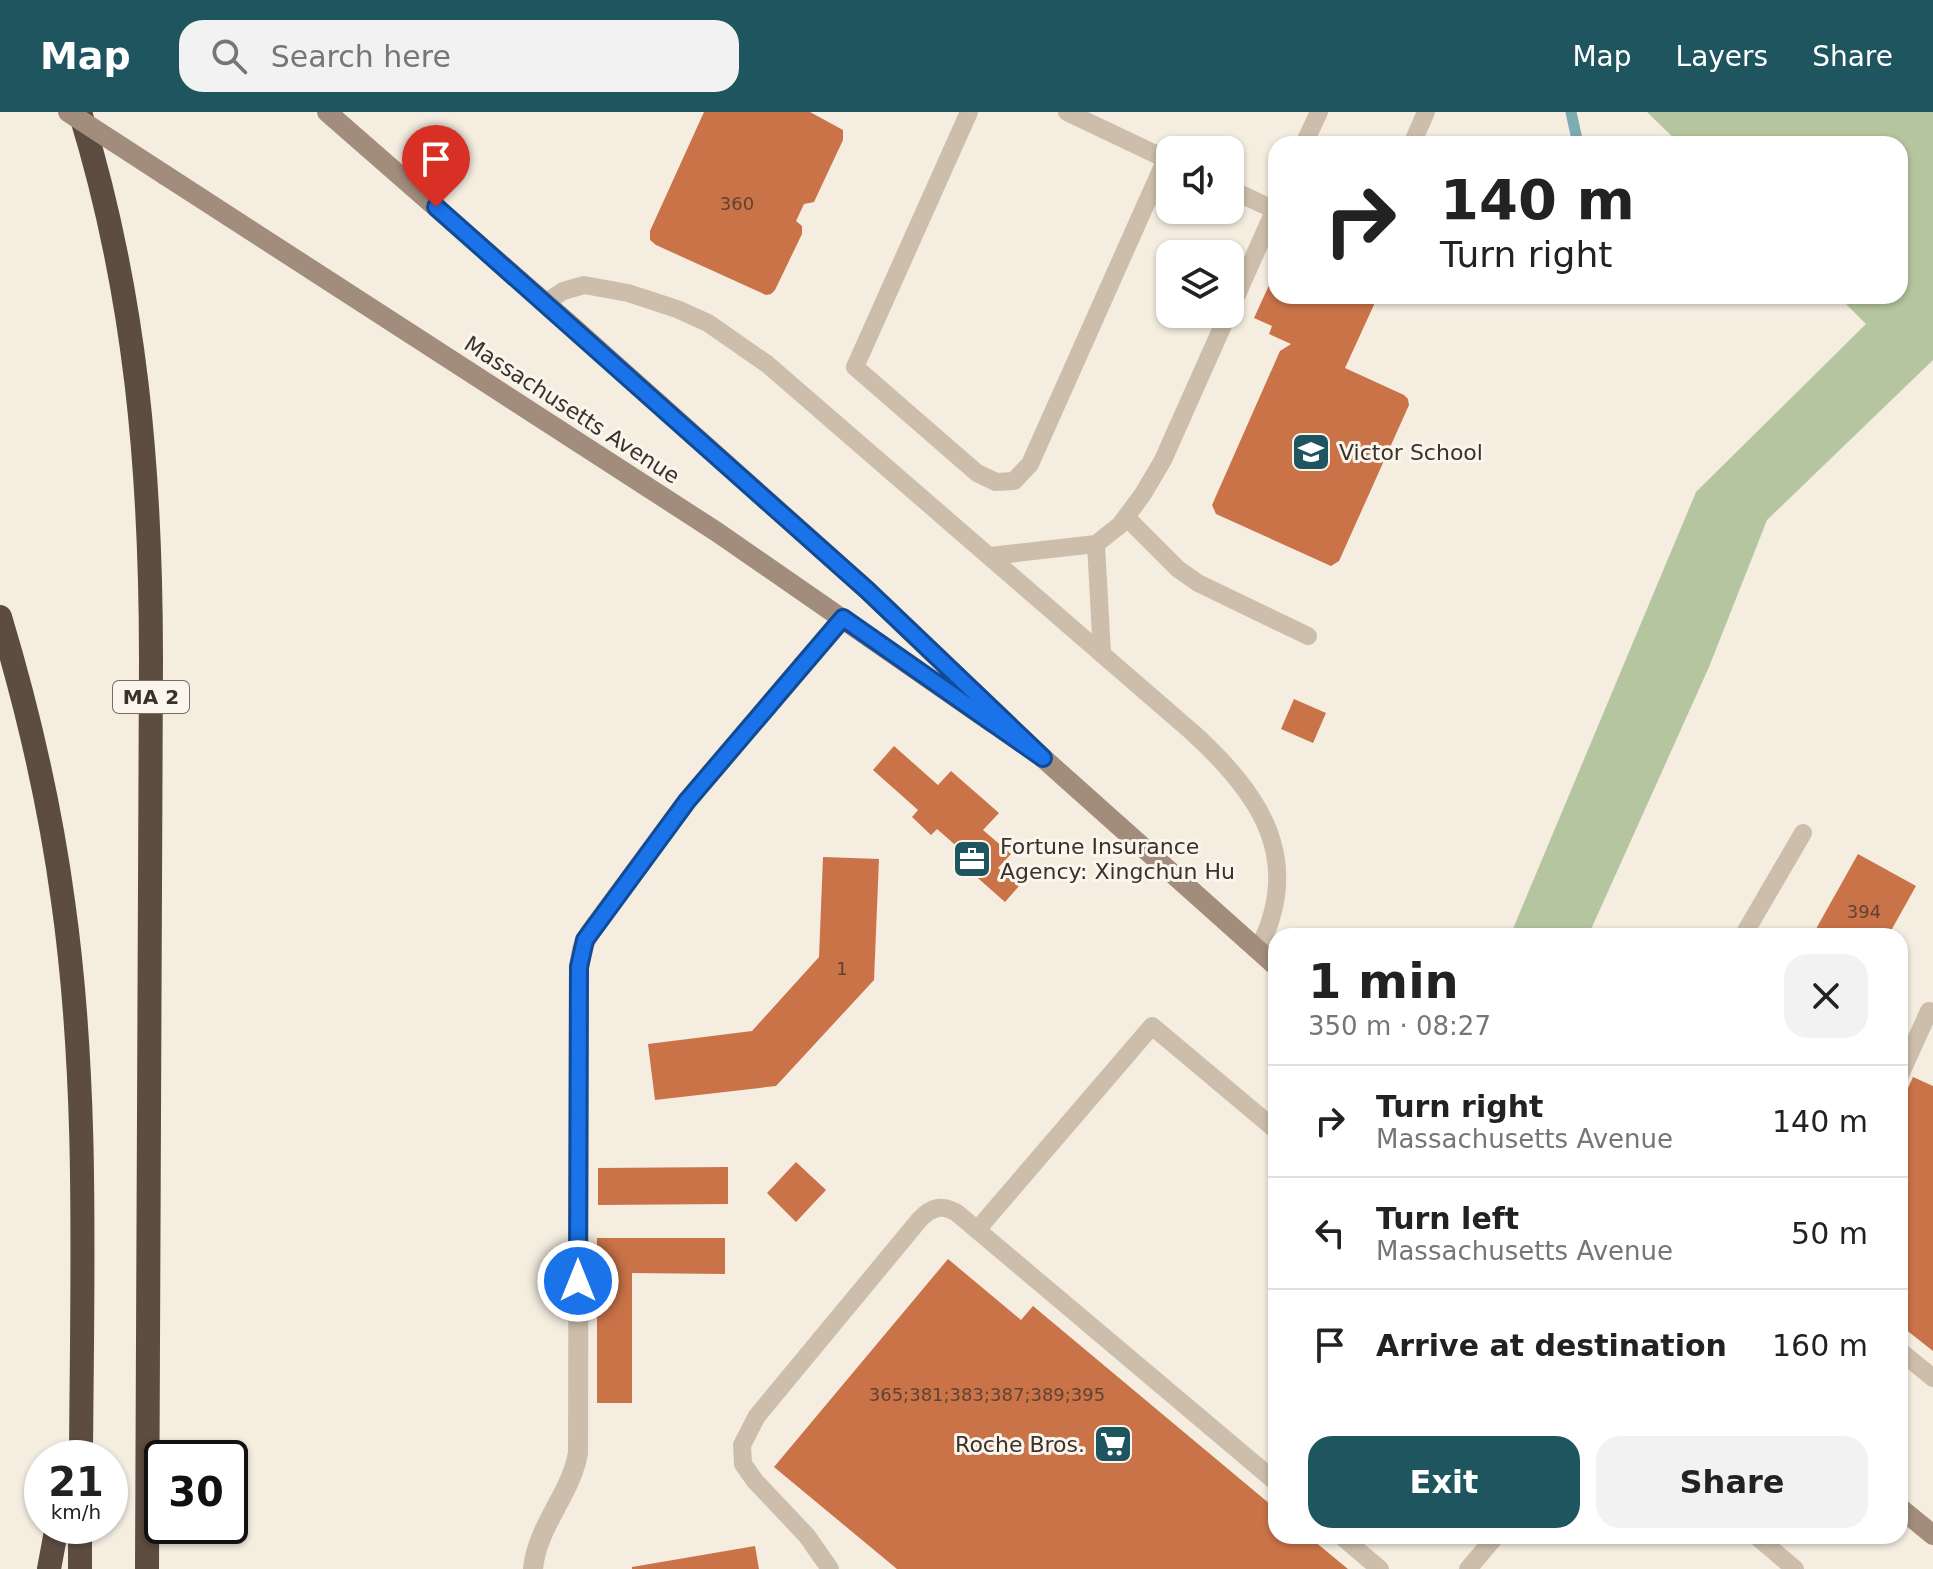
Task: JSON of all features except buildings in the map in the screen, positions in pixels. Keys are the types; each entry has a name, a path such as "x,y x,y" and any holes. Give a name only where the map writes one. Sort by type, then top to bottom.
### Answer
{"highway":[{"name":"MA 2","path":"80,112 108,210 129,316 150,532 147,1569"},
{"path":"0,617 41,774 64,902 81,1141 81,1440"},
{"path":"73,1440 81,1397"},
{"path":"49,1569 54,1544"},
{"path":"80,1544 80,1569"}],"main road":[{"name":"Massachusetts Avenue","path":"68,112 717,532 1043,758"},
{"name":"Massachusetts Avenue","path":"327,112 877,600 1043,758 1268,959"},
{"path":"1908,1515 1933,1535"}],"street":[{"path":"533,1569 537,1546 573,1472 578,1453 577,1168 579,967 582,949 598,920 695,790 843,618"}],"lane":[{"path":"969,112 855,367 968,467 996,482 1014,481 1030,464 1156,186"},
{"path":"1067,112 1156,154"},
{"path":"1308,136 1319,112"},
{"path":"1416,136 1426,112"},
{"path":"1244,195 1268,205"},
{"path":"1244,278 1268,224"},
{"path":"545,303 563,291 593,285 644,297 708,323 767,364 1217,755 1239,780 1257,808 1274,850 1279,881 1276,909 1258,950"},
{"path":"990,556 1096,544 1126,517 1163,460 1222,328"},
{"path":"1126,517 1178,569 1198,583 1308,636"},
{"path":"1096,544 1102,654"},
{"path":"1748,928 1803,833"},
{"path":"1908,1059 1931,1012"},
{"path":"977,1230 1152,1026 1268,1123"},
{"path":"830,1569 802,1529 748,1473 741,1455 745,1435 757,1416 926,1213 941,1207 950,1209 977,1230 1268,1475"},
{"path":"1908,1358 1933,1378"},
{"path":"1350,1544 1380,1569"},
{"path":"1468,1569 1489,1544"},
{"path":"1765,1544 1795,1569"}],"green space":[{"path":"1647,112 1933,112 1933,360 1767,520 1709,667 1592,928 1513,928 1696,492 1866,324 1846,304 1908,304 1908,136 1672,136"}],"waterway":[{"path":"1571,112 1576,136"}],"place":[{"name":"Victor School","path":"1311,452"},
{"name":"Fortune Insurance Agency: Xingchun Hu","path":"972,859"},
{"name":"Roche Bros.","path":"1113,1444"}],"route":[{"path":"436,207 867,590 1043,758 843,618 743,731 634,871 585,940 579,967 578,1281"}]}
